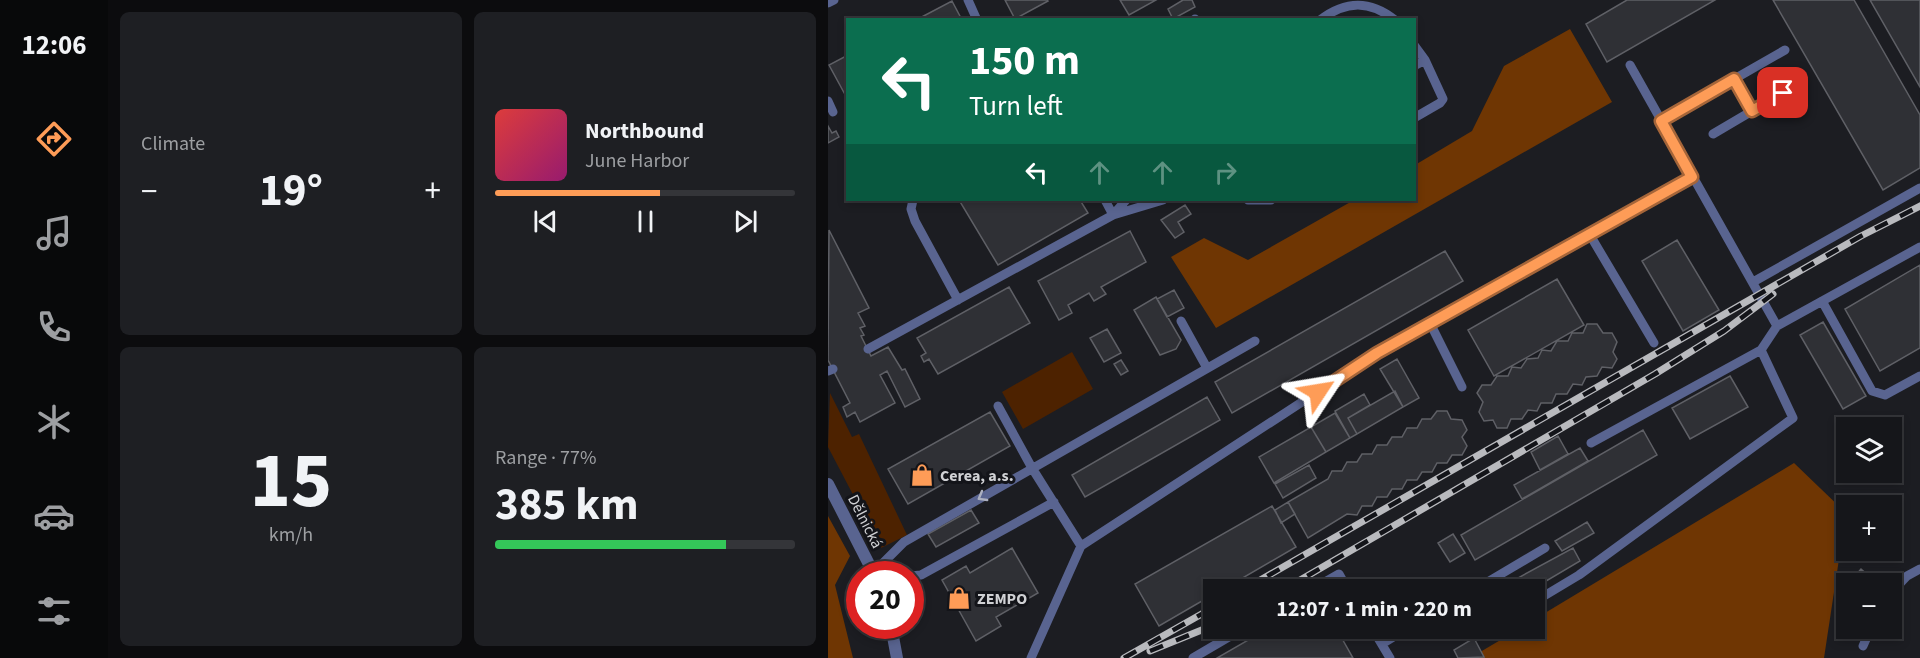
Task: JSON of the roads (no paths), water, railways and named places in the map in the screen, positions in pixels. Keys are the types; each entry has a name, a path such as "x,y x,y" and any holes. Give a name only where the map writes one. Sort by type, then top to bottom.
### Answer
{"street":[{"name":"Dělnická","path":"828,484 866,561"},
{"path":"893,639 897,658"}],"lane":[{"path":"828,3 834,0"},
{"path":"968,0 977,18"},
{"path":"1323,18 1342,5 1362,2 1373,3 1392,18"},
{"path":"1416,48 1425,60 1443,99 1416,117"},
{"path":"1661,121 1785,50"},
{"path":"1416,65 1425,60"},
{"path":"1630,65 1777,326"},
{"path":"1734,79 1752,111"},
{"path":"1713,134 1798,84"},
{"path":"828,101 833,112"},
{"path":"1031,658 1081,546 1377,353 1692,177"},
{"path":"1753,282 1920,188"},
{"path":"913,201 911,209 915,221 958,300"},
{"path":"1106,201 1113,215"},
{"path":"1113,215 1125,201"},
{"path":"868,349 1113,215 1160,201"},
{"path":"1590,235 1654,343"},
{"path":"1591,443 1761,350 1777,326 1920,246"},
{"path":"1822,301 1872,391 1885,395 1920,376"},
{"path":"1181,321 1207,368"},
{"path":"1430,323 1462,387"},
{"path":"886,561 904,542 1255,340"},
{"path":"1545,595 1579,575 1793,418 1761,350"},
{"path":"998,405 1032,468 1081,546"},
{"path":"924,573 1054,502"},
{"path":"1493,579 1545,548"},
{"path":"1902,581 1920,569"},
{"path":"1330,579 1339,574 1342,579"},
{"path":"1193,658 1225,639"},
{"path":"1379,639 1390,658"},
{"path":"1382,644 1390,639"},
{"path":"1863,646 1866,639"}],"railway":[{"path":"1262,579 1861,236 1920,206"},
{"path":"1302,579 1655,374 1724,331 1773,294"},
{"path":"1124,658 1203,613"},
{"path":"1150,651 1203,629"}],"place":[{"name":"Cerea, a.s.","path":"922,475"},
{"name":"ZEMPO","path":"959,598"}]}
